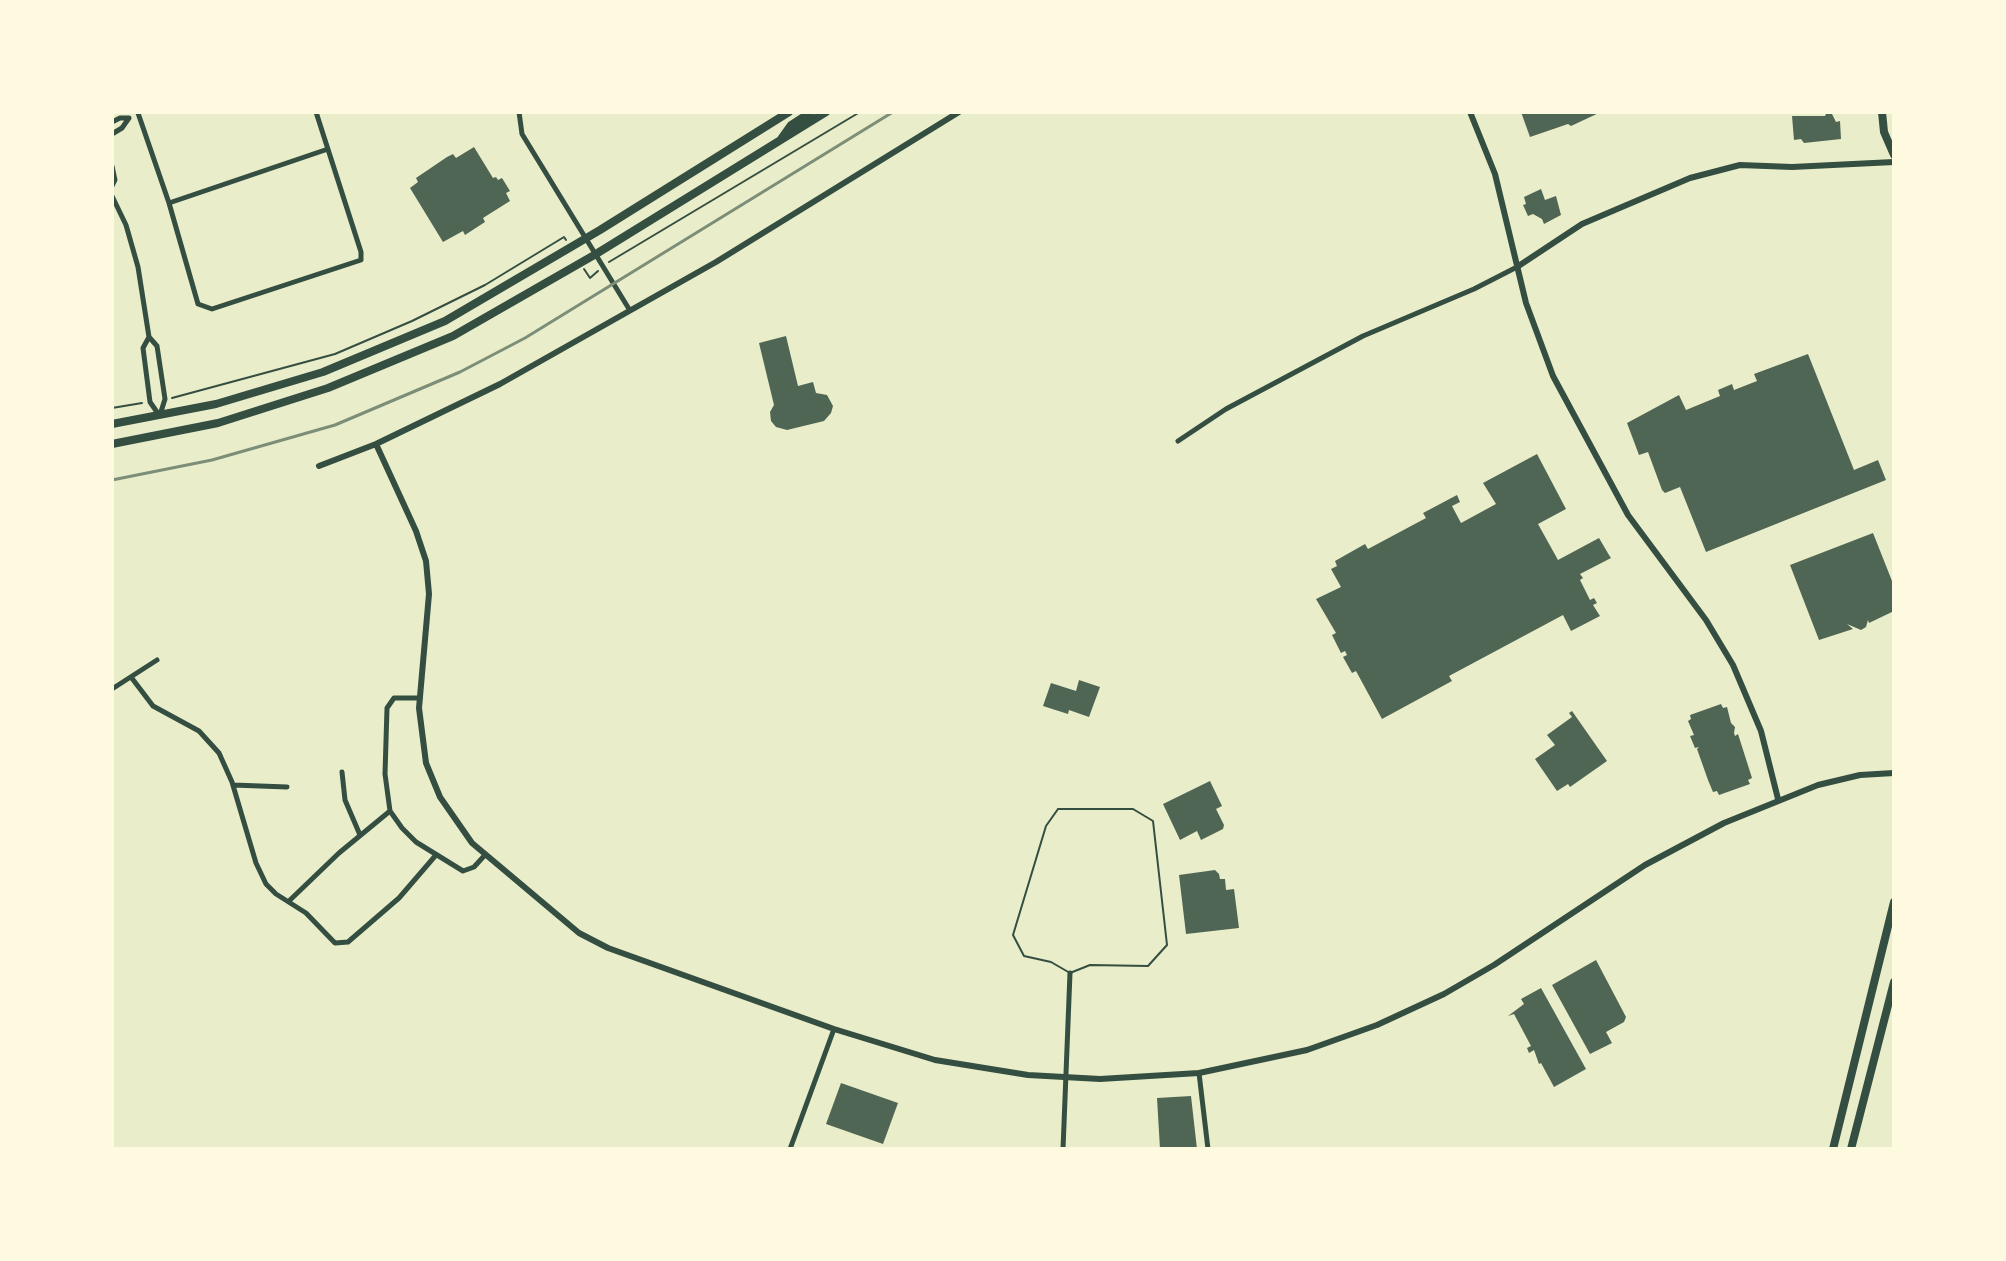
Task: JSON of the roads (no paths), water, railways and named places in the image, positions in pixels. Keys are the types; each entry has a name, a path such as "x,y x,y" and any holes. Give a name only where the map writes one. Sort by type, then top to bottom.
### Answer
{"main road":[{"path":"112,424 216,404 323,372 432,327 586,239 789,112"},
{"path":"778,143 791,125 811,112"},
{"path":"112,444 218,423 328,388 439,342 596,254 826,112"},
{"path":"1882,112 1884,132 1894,155"},
{"path":"160,416 163,435"},
{"path":"1833,1149 1894,902"},
{"path":"1851,1149 1894,982"}],"street":[{"path":"112,122 139,113 198,304 212,309 361,260 316,112"},
{"path":"519,112 522,134 629,309"},
{"path":"319,466 376,444 500,384 716,262 959,112"},
{"path":"1470,112 1495,174 1536,336 1553,376 1614,492 1650,547 1706,620 1741,681 1761,731 1778,799"},
{"path":"112,134 122,128 129,118"},
{"path":"169,203 328,149"},
{"path":"1178,441 1226,409 1363,336 1474,289 1517,267 1582,224 1690,178 1752,164 1792,167 1894,162"},
{"path":"112,166 115,180 112,186"},
{"path":"112,196 126,225 138,267 149,337 157,346 165,399 160,416"},
{"path":"149,337 143,348 150,402 160,416"},
{"path":"376,444 416,531 426,561 429,594 420,698 422,745 432,780 460,829 485,855 593,941 834,1029 935,1060 1001,1072 1067,1078 1148,1078 1199,1073 1307,1050 1411,1011 1476,976 1671,850 1778,799 1839,779 1894,773"},
{"path":"112,689 157,660"},
{"path":"131,677 153,706 199,731 219,753 266,884 315,921 331,940 343,944 348,942 399,898 436,855"},
{"path":"420,698 394,698 387,708 385,774 390,811 402,828 436,855 463,871 474,867 485,855"},
{"path":"342,772 345,800 360,835"},
{"path":"233,785 287,787"},
{"path":"289,901 390,811"},
{"path":"1063,1149 1070,973"},
{"path":"790,1149 834,1029"},
{"path":"1199,1073 1208,1149"}],"lane":[{"path":"1058,809 1133,809 1153,821 1167,945 1148,966 1090,965 1070,973 1051,962 1024,956 1013,935 1046,826 1058,809"}],"railway":[{"path":"112,480 212,460 335,425 460,372 525,338 893,112"}]}
